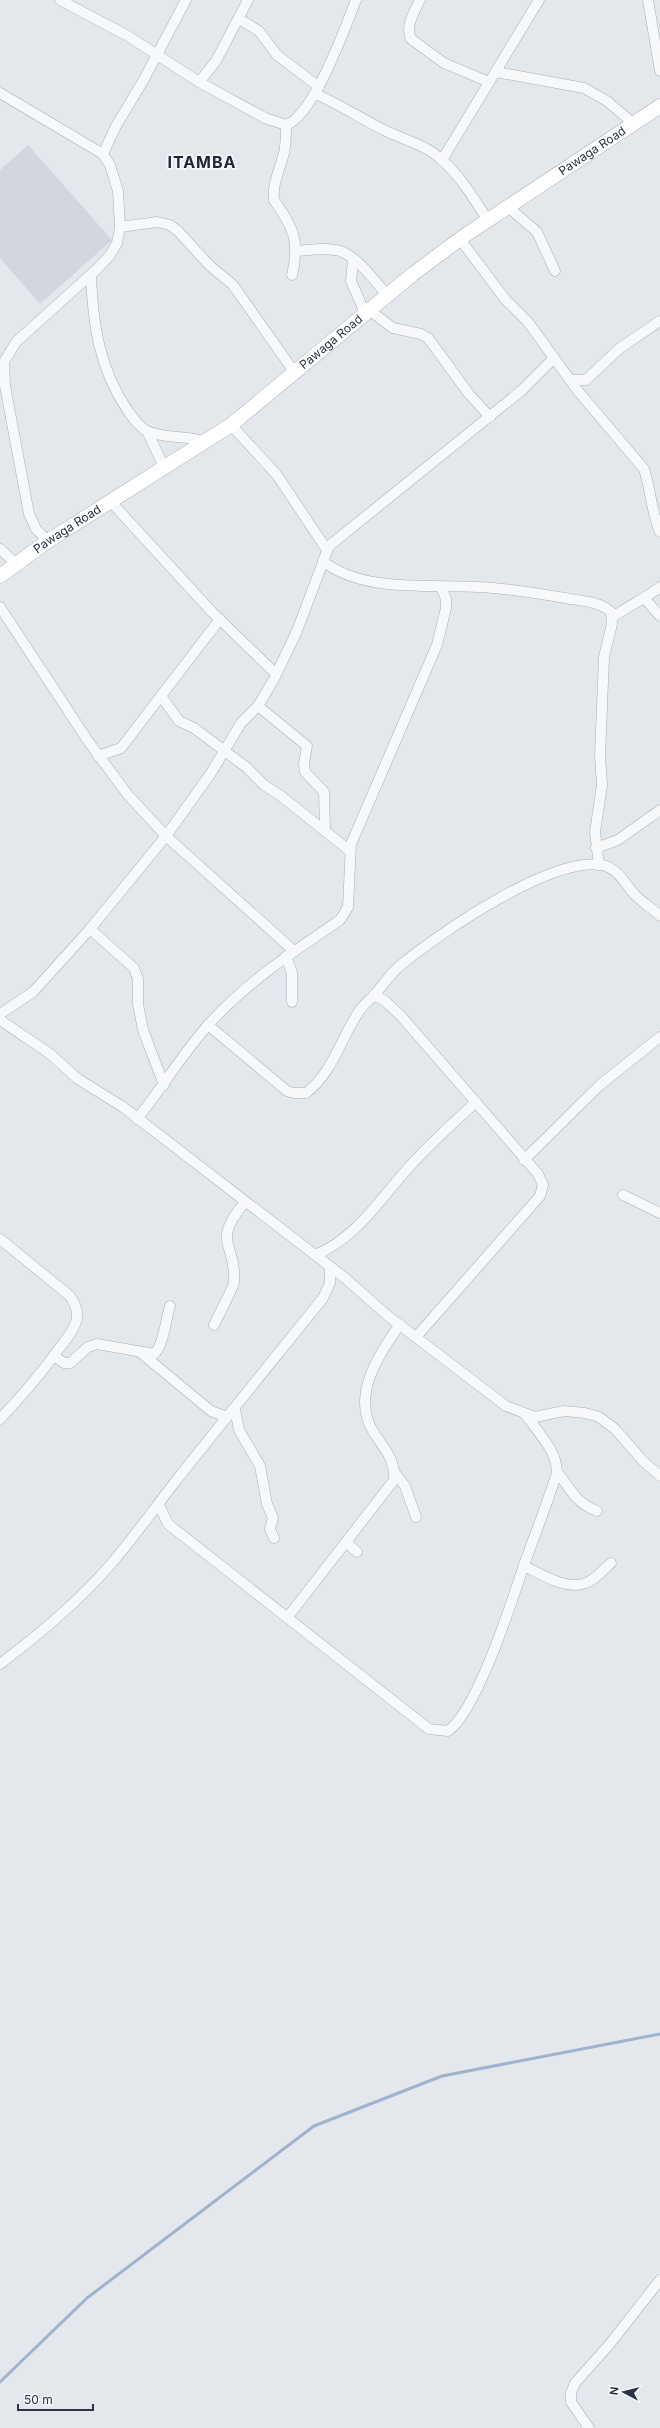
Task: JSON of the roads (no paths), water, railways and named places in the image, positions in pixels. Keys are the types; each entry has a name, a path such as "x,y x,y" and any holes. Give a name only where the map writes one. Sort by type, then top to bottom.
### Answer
{"main road":[{"name":"Pawaga Road","path":"0,576 48,541 111,502 203,441 231,425 367,312 386,294 460,239 660,106"}],"street":[{"path":"60,0 75,4 199,82 265,118 286,125"},
{"path":"103,154 116,126 157,55 186,0"},
{"path":"199,82 216,61 248,0"},
{"path":"286,125 298,117 318,90 356,0"},
{"path":"420,0 410,21 408,34 411,39 444,62 489,82"},
{"path":"442,160 539,0"},
{"path":"648,0 660,71"},
{"path":"239,19 259,31 277,56 318,90 386,131 414,141 442,160 467,188 488,221"},
{"path":"496,72 584,88 607,101 634,124"},
{"path":"0,93 103,154 110,165 118,191 120,227 117,243 110,255 91,275 16,342 4,362 7,393 29,514 36,530 48,541"},
{"path":"286,125 284,153 275,180 273,196 274,200 292,227 296,251 292,275"},
{"path":"508,207 537,232 555,270"},
{"path":"120,227 156,222 170,225 178,231 209,265 233,285 295,372"},
{"path":"460,239 505,299 524,317 553,359 644,470 648,482 653,517 660,532"},
{"path":"296,251 318,249 341,251 353,260 386,294"},
{"path":"353,260 351,281 367,312 393,328 421,334 428,338 469,394 490,417"},
{"path":"91,275 93,307 106,373 128,410 147,431 164,467"},
{"path":"570,380 586,380 620,348 660,322"},
{"path":"0,1014 33,992 90,929 166,836 224,752 241,724 258,706 276,674 297,631 327,550 338,538 522,391 553,359"},
{"path":"231,425 277,475 327,550"},
{"path":"147,431 192,437 203,441"},
{"path":"111,502 220,619 276,674"},
{"path":"0,549 16,564"},
{"path":"323,561 339,572 356,579 441,587 524,590 602,605 611,612 613,617 604,657 601,741 602,785 596,832 596,848 599,865"},
{"path":"138,1119 208,1025 235,997 290,954 340,920 346,914 348,907 350,851 352,840 382,776 437,645 446,608 446,599 441,587"},
{"path":"613,617 627,607 645,599 660,587"},
{"path":"645,599 660,616"},
{"path":"0,607 98,756 128,795 166,836 290,954 292,973 292,1002"},
{"path":"98,756 121,748 220,619"},
{"path":"161,696 179,721 194,728 224,752 252,771 264,785 350,851"},
{"path":"258,706 307,746 303,768 308,776 324,792 325,831"},
{"path":"596,848 618,840 660,810"},
{"path":"208,1025 287,1091 294,1093 306,1093 323,1076 360,1010 374,995 388,976 413,955 504,896 559,871 589,865 599,865 611,868 636,896 660,916"},
{"path":"90,929 134,968 138,979 138,1004 142,1024 147,1043 164,1085"},
{"path":"374,995 385,1001 400,1016 476,1102 541,1179 543,1193 416,1337"},
{"path":"0,1020 49,1053 78,1079 123,1107 330,1266 416,1337 506,1406 535,1418 564,1411 585,1413 599,1417 615,1429 643,1461 660,1476"},
{"path":"524,1160 600,1086 660,1037"},
{"path":"315,1255 327,1250 347,1236 402,1175 476,1102"},
{"path":"622,1195 660,1213"},
{"path":"214,1325 234,1282 226,1236 228,1225 245,1202"},
{"path":"0,1239 70,1296 75,1304 76,1322 70,1334 32,1386 0,1419"},
{"path":"0,1664 32,1640 76,1600 111,1564 323,1298 330,1283 330,1266"},
{"path":"54,1356 64,1363 70,1363 88,1347 96,1344 141,1353 150,1354 158,1351 170,1306"},
{"path":"400,1324 376,1361 368,1378 366,1405 373,1432 388,1452 395,1473 405,1486 416,1517"},
{"path":"141,1353 211,1411 227,1417"},
{"path":"234,1409 239,1430 260,1466 264,1477 267,1504 274,1521 270,1529 274,1538"},
{"path":"159,1505 168,1524 287,1618 429,1729 448,1732 456,1726 468,1707 509,1611 557,1472 556,1460 525,1414"},
{"path":"557,1472 575,1498 582,1504 597,1511"},
{"path":"287,1618 348,1538 389,1489 395,1473"},
{"path":"348,1538 348,1544 357,1552"},
{"path":"524,1566 554,1580 576,1585 587,1583 611,1563"},
{"path":"589,2428 571,2402 571,2394 575,2383 609,2345 660,2280"}],"waterway":[{"path":"0,2382 87,2298 314,2126 442,2076 660,2034"}],"district":[{"name":"ITAMBA","path":"202,162"}]}
